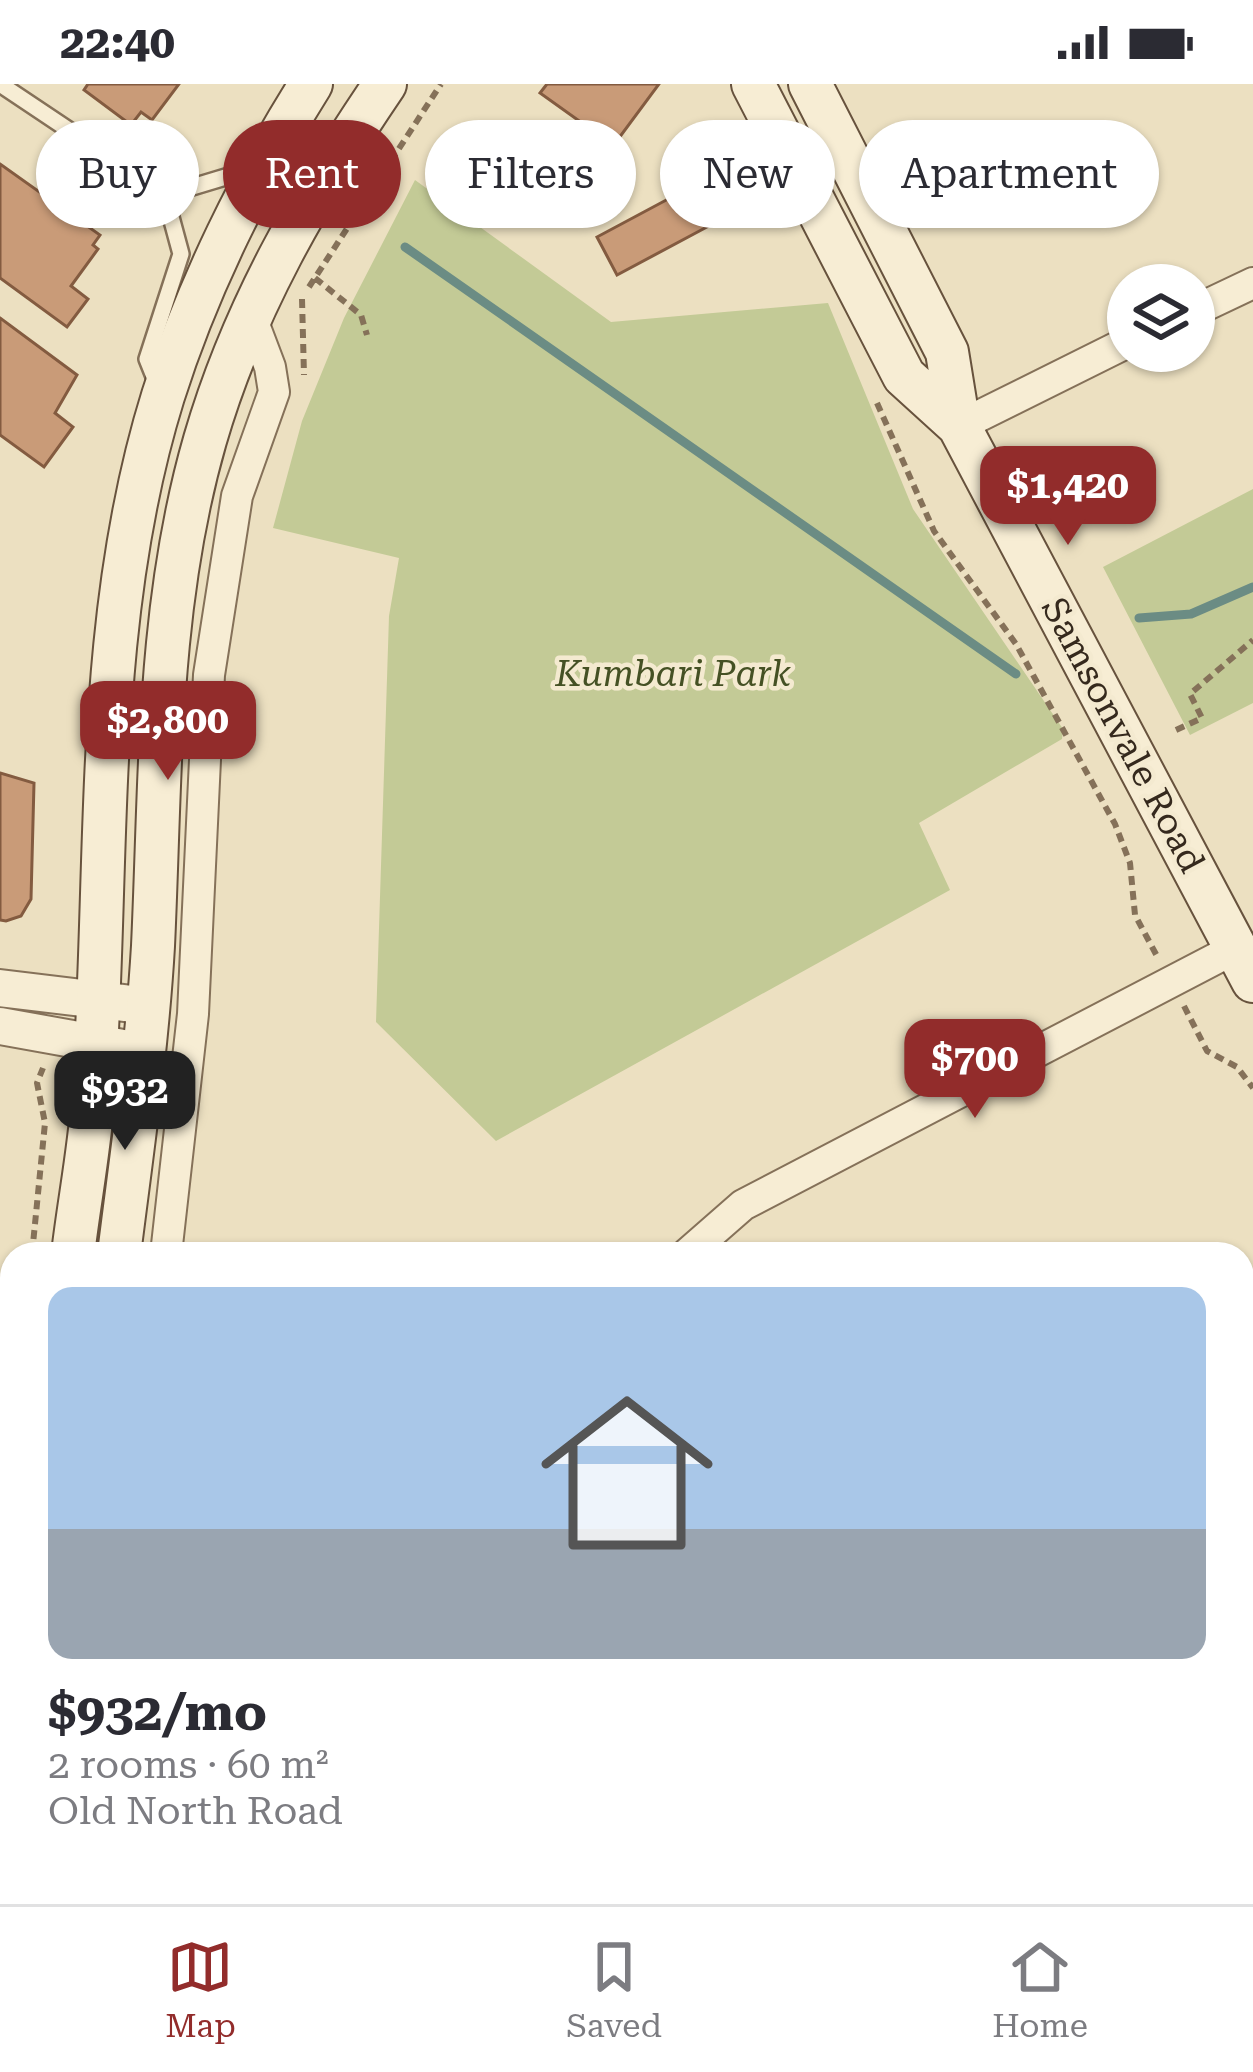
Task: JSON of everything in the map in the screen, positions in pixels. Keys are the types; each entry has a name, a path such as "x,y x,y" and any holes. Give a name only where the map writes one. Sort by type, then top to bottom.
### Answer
{"main road":[{"path":"290,120 311,84"},
{"path":"121,1242 149,1006 162,676 204,442 250,314 301,212 385,84"},
{"name":"Samsonvale Road","path":"753,84 904,376 959,426"},
{"name":"Samsonvale Road","path":"810,84 947,352 959,426 1244,964"},
{"path":"74,1242 95,1044 108,706 119,607 163,398 197,307 235,228"}],"street":[{"path":"1215,301 1253,283"},
{"path":"167,1242 194,1014 202,750 212,656 237,496 274,392 250,314"},
{"path":"959,426 1107,352"},
{"path":"701,1242 743,1205 1171,981 1244,964"},
{"path":"0,988 149,1006"},
{"path":"0,1026 145,1052"}],"lane":[{"path":"0,84 54,120"},
{"path":"163,398 147,359 178,269 181,243 175,228"}],"path":[{"path":"297,393 304,373 302,297 441,84"},
{"path":"315,278 361,315 368,335"},
{"path":"874,397 934,531 1016,644 1115,824 1130,863 1135,915 1207,1051 1237,1066 1253,1088"},
{"path":"1176,730 1202,718 1190,694 1253,640"},
{"path":"33,1242 45,1123 37,1083"}],"green space":[{"name":"Kumbari Park","path":"415,180 425,187 425,228 481,228 611,322 828,303 913,509 1063,729 1062,739 919,823 950,890 496,1141 376,1022 389,616 399,558 273,528 302,421 344,318 390,228 401,228 401,207"},
{"path":"1253,489 1253,703 1190,735 1103,567"}],"building":[{"path":"88,84 179,84 152,120 141,112 135,120 124,120 84,90"},
{"path":"547,84 659,84 632,120 578,120 540,93"},
{"path":"0,164 36,190 36,228 90,228 100,235 93,245 98,249 71,286 88,299 67,327 0,278"},
{"path":"660,203 660,228 705,228 617,275 597,237 614,228 636,228 636,216"},
{"path":"0,318 77,375 55,413 73,427 44,467 0,435"},
{"path":"0,773 34,783 31,899 21,916 6,921 0,920"}],"waterway":[{"path":"405,247 1016,674"},
{"path":"1139,618 1191,614 1253,587"}]}
